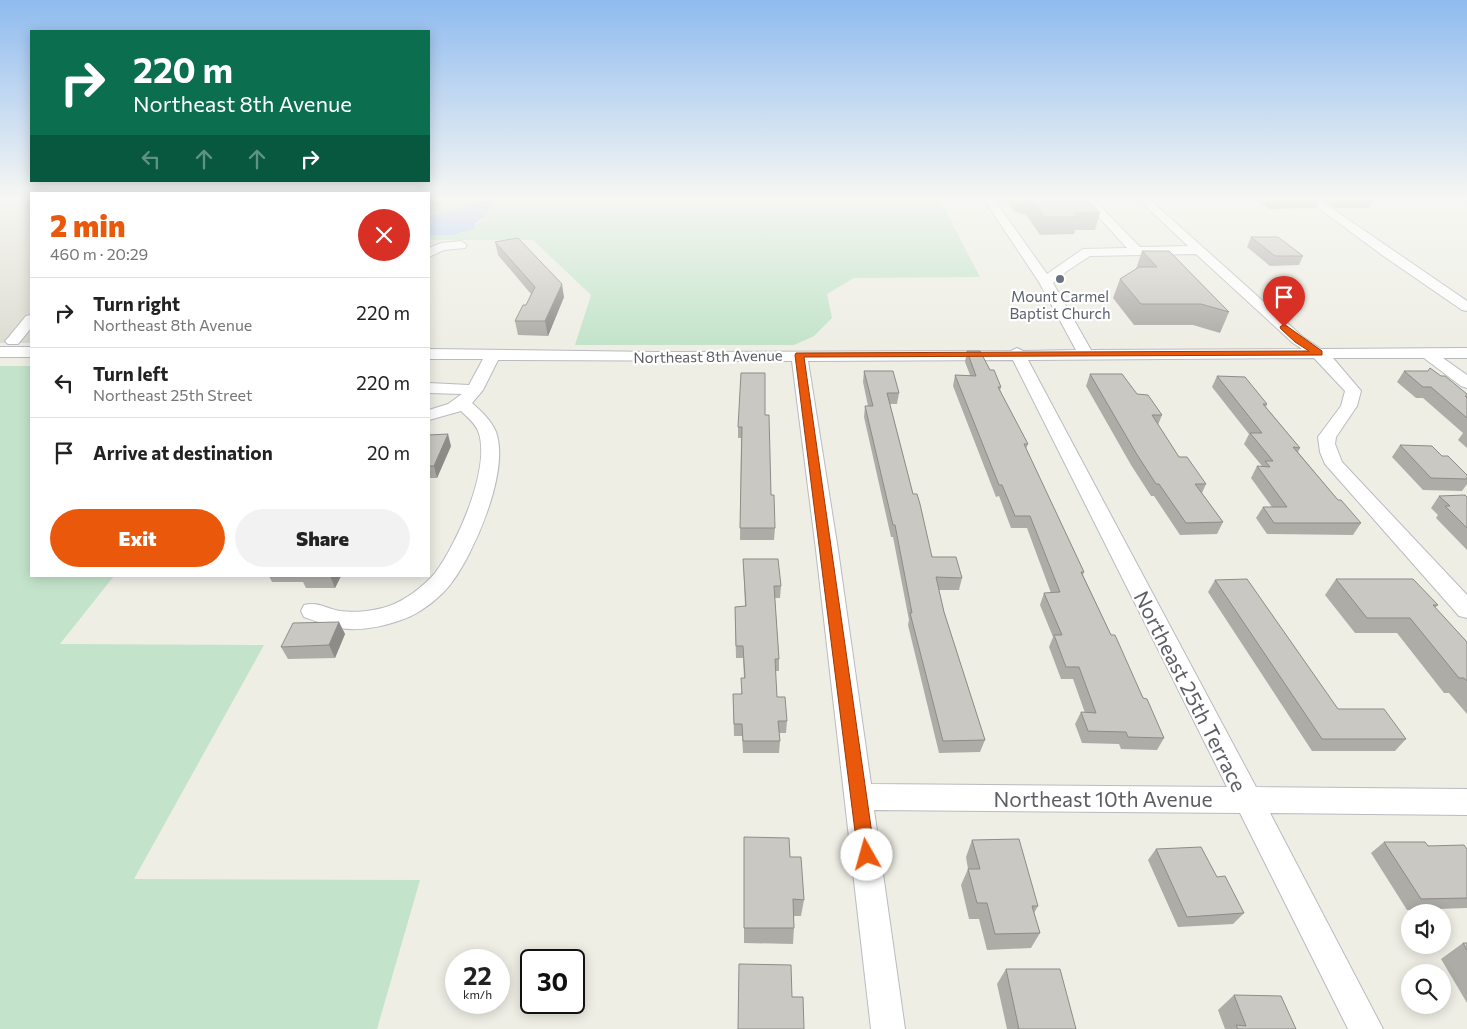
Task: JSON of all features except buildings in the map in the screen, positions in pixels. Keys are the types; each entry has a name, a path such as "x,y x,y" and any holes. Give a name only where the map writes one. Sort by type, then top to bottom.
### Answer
{"street":[{"path":"430,252 441,247 451,246"},
{"path":"1021,246 1046,282 1086,353"},
{"path":"1132,246 1136,250"},
{"path":"1195,246 1298,340 1319,353 1339,371 1353,390 1348,406 1327,434 1326,448 1334,464 1467,610"},
{"path":"1378,246 1467,306"},
{"path":"1046,282 1062,268 1087,252 1199,250"},
{"path":"28,352 7,343 30,320"},
{"path":"0,352 28,352"},
{"name":"Northeast 8th Avenue","path":"430,354 657,356 1017,353 1467,353"},
{"name":"Northeast 25th Terrace","path":"1017,353 1366,1029"},
{"path":"1428,353 1467,383"},
{"path":"430,415 447,412 468,397 493,355"},
{"path":"799,355 859,797 888,1029"},
{"path":"312,611 344,620 380,617 410,606 442,579 464,542 486,488 489,438 468,397 430,388"},
{"name":"Northeast 10th Avenue","path":"859,797 1467,802"}],"shaded area":[{"path":"0,246 30,246 30,343 0,343"}],"green space":[{"path":"539,246 964,246 980,277 854,278 827,294 832,318 814,336 794,345 575,345 591,295"},
{"path":"0,366 30,366 30,577 113,577 60,644 264,645 134,879 420,880 377,1029 0,1029"}],"place":[{"name":"Mount Carmel Baptist Church","path":"1060,279"}],"route":[{"path":"867,855 799,355 1319,353 1298,340 1284,327"}]}
